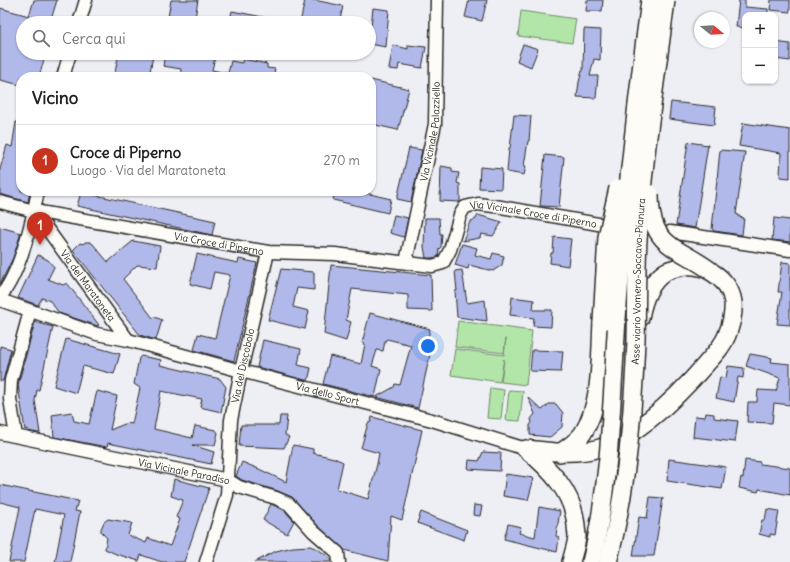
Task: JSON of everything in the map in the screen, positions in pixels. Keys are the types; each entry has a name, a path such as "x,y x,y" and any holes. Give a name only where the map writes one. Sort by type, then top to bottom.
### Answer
{"highway":[{"name":"Asse viario Vomero-Soccavo-Pianura","path":"591,562 602,508 606,475 613,398 624,216 650,0"},
{"name":"Asse viario Vomero-Soccavo-Pianura","path":"608,562 615,536 622,498 633,394 636,340 638,242 644,164 666,0"},
{"path":"560,453 576,442 583,433 592,412 598,384 607,236 637,100"},
{"path":"526,449 560,453 580,452 594,449 620,439 666,405 716,353 727,336 732,318 733,302 729,290 721,279 700,262 668,244 657,232 652,219 650,206 651,115"},
{"path":"636,340 644,300 652,285 665,271 685,265 711,271"},
{"path":"526,449 556,478 568,496 575,516 577,536 571,562"}],"street":[{"path":"81,16 86,0"},
{"name":"Via Vicinale Palazziello","path":"406,262 435,124 437,0"},
{"path":"65,72 68,60"},
{"path":"0,297 14,272 23,250 37,196"},
{"name":"Via Croce di Piperno","path":"0,202 34,211 268,252 335,254 406,262"},
{"name":"Via Vicinale Croce di Piperno","path":"406,262 432,266 442,263 450,250 460,215 465,207 478,204 604,225"},
{"name":"Via del Maratoneta","path":"34,211 128,340"},
{"path":"670,232 790,250"},
{"name":"Via del Discobolo","path":"206,562 227,495 231,420 268,252"},
{"name":"Via dello Sport","path":"0,300 97,334 128,340 241,371 432,420 526,449"},
{"path":"16,436 10,399 11,380 30,311"},
{"name":"Via Vicinale Paradiso","path":"0,433 228,480 239,487 276,498 289,504 313,531 338,553 339,562"}],"green space":[{"path":"521,11 576,19 572,43 518,36"},
{"path":"458,321 532,331 526,385 501,382 504,359 500,382 451,375 455,349 504,355 506,338 504,353 455,347"},
{"path":"490,388 504,390 501,419 487,418"},
{"path":"509,390 523,391 520,421 506,420"}],"building":[{"path":"34,0 57,0 52,16 29,16"},
{"path":"171,0 198,0 195,16 168,16"},
{"path":"305,0 314,0 343,6 341,16 302,16"},
{"path":"469,0 487,0 482,21 465,17"},
{"path":"587,0 603,0 602,11 586,11"},
{"path":"739,0 745,0 745,7 768,9 768,12 742,12 742,28 736,27"},
{"path":"771,0 790,0 790,12 770,10"},
{"path":"0,8 29,16 16,16 16,60 44,60 40,72 16,72 16,84 0,80"},
{"path":"373,8 389,10 386,47 376,45 376,16 372,16"},
{"path":"232,11 258,16 231,16"},
{"path":"584,29 601,30 600,60 594,59 590,76 598,76 596,98 577,97 579,82 583,71"},
{"path":"778,42 790,44 790,61 778,59"},
{"path":"523,44 538,49 531,67 517,61"},
{"path":"393,45 408,49 408,45 426,47 422,68 399,64 398,70 389,69"},
{"path":"118,60 152,60 150,72 115,72"},
{"path":"164,60 214,60 212,70 222,72 181,72 181,69 163,66"},
{"path":"243,60 248,60 267,64 267,68 275,69 274,72 228,72 231,61 242,63"},
{"path":"376,81 409,89 398,130 376,125"},
{"path":"671,102 716,107 714,125 669,119"},
{"path":"514,115 531,116 524,175 507,172"},
{"path":"16,122 16,196 29,196 28,202 0,194 0,169 7,145 12,147"},
{"path":"743,123 790,130 790,178 780,177 781,153 739,146"},
{"path":"688,142 708,145 695,228 676,225"},
{"path":"409,148 422,150 411,202 397,199"},
{"path":"720,150 745,152 736,214 739,215 739,217 744,218 742,235 714,231 712,229"},
{"path":"545,155 564,157 559,207 540,206"},
{"path":"441,166 452,168 452,172 459,173 457,183 460,184 460,202 440,201"},
{"path":"480,167 502,169 501,189 479,188"},
{"path":"376,195 391,199 388,213 333,200 334,196"},
{"path":"80,196 99,196 215,221 212,235 77,206"},
{"path":"394,215 408,218 404,237 390,233"},
{"path":"478,215 502,222 493,236 481,234 480,238 463,241 469,224 471,221 476,219"},
{"path":"425,218 439,218 440,234 442,234 441,247 439,249 438,257 426,258 424,247"},
{"path":"774,218 790,220 790,242 772,240"},
{"path":"0,227 21,233 13,258 0,284"},
{"path":"554,237 571,239 568,266 550,263 551,253 553,253"},
{"path":"133,241 160,246 157,267 137,265 123,279 153,318 155,317 162,320 156,340 140,335 73,250 80,243 83,244 85,242 90,242 108,262"},
{"path":"462,244 477,248 475,255 491,259 493,253 504,256 502,265 493,271 469,265 468,269 455,265"},
{"path":"197,254 238,263 239,259 257,263 234,361 194,350 198,334 215,338 230,275 214,272 210,289 190,284"},
{"path":"38,255 48,260 54,267 48,279 63,285 67,283 99,325 98,326 59,313 50,301 42,298 38,305 18,298"},
{"path":"782,262 790,263 790,325 777,324 782,292 778,292"},
{"path":"331,265 431,275 432,311 408,310 408,295 352,289 346,320 351,322 346,341 324,334"},
{"path":"281,269 314,272 314,290 297,288 293,307 309,311 305,329 268,320"},
{"path":"462,270 467,303 485,300 487,321 457,317 455,271"},
{"path":"512,297 534,300 533,310 552,310 551,327 533,326 534,318 510,315"},
{"path":"370,313 430,329 426,348 431,350 418,408 376,397 394,387 395,384 400,385 411,345 387,339 385,341 383,351 377,350 372,366 381,369 375,397 323,384 330,356 361,364 365,344 362,343"},
{"path":"35,322 53,327 39,390 37,390 35,400 40,433 28,431 28,429 25,430 18,385"},
{"path":"66,339 120,354 114,374 83,366 76,393 54,386"},
{"path":"263,340 301,349 298,365 311,368 308,381 257,367"},
{"path":"0,346 11,349 3,381 0,381"},
{"path":"532,350 563,351 561,372 530,371"},
{"path":"750,354 772,358 771,362 790,364 790,405 774,403 772,423 747,422 748,402 757,402 758,390 776,391 780,378 746,366"},
{"path":"141,356 161,360 160,365 220,379 226,387 221,412 200,407 202,399 161,391 154,429 192,438 195,426 216,430 218,433 215,445 192,445 214,452 211,464 108,443 107,447 54,437 52,415 72,412 74,421 89,424 97,391 117,396 110,430 127,423 132,424 140,388 134,384 139,358"},
{"path":"728,366 744,368 743,378 738,377 734,402 716,398 720,377 726,378"},
{"path":"528,397 542,410 549,404 556,404 563,413 562,427 550,437 530,435 530,425 532,423 531,419 535,414"},
{"path":"706,413 714,414 714,418 738,421 735,442 693,437 695,416 705,417"},
{"path":"280,416 287,416 285,435 289,437 284,448 239,446 241,425 279,425"},
{"path":"372,417 422,430 402,520 391,516 388,561 344,550 318,526 292,497 242,480 236,476 242,462 286,482 293,445 313,449 313,453 334,458 343,462 337,489 368,499 379,453 361,448 368,423 371,422"},
{"path":"483,452 501,453 500,471 468,469 469,460 479,461"},
{"path":"669,459 726,467 722,489 667,481"},
{"path":"745,460 760,462 760,464 790,468 790,495 759,489 758,492 739,488 741,477 743,478"},
{"path":"506,474 534,478 528,500 503,496"},
{"path":"174,479 209,488 184,562 162,562 141,555 139,561 105,549 107,538 101,532 101,529 104,522 108,519 132,523 128,535 146,543 148,538 170,546 180,519 176,517 183,500 171,496"},
{"path":"0,485 78,501 75,511 80,512 70,562 55,562 64,515 35,509 24,562 9,562 20,507 0,502"},
{"path":"650,497 663,498 654,556 633,556 639,517 647,518"},
{"path":"271,504 284,510 294,521 287,534 263,520"},
{"path":"474,505 482,506 480,516 473,515"},
{"path":"539,507 560,511 556,536 559,538 557,552 504,539 508,524 521,527 519,533 535,537"},
{"path":"767,509 779,511 775,535 770,534 770,537 759,534 762,520 765,520"},
{"path":"421,512 467,530 464,540 417,523"},
{"path":"310,546 318,549 331,559 331,562 255,562 276,551 293,547"}],"place":[{"name":"Croce di Piperno","path":"40,245"}]}
